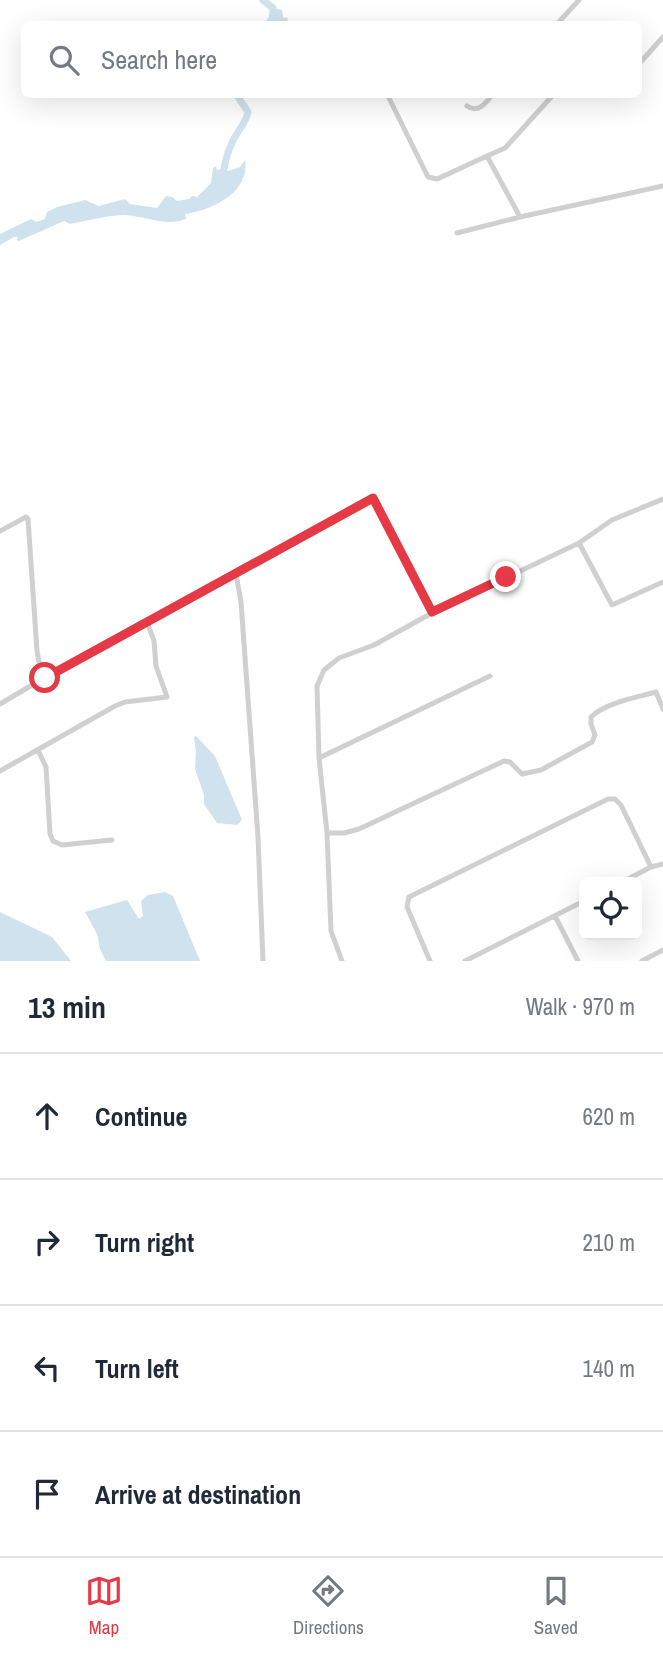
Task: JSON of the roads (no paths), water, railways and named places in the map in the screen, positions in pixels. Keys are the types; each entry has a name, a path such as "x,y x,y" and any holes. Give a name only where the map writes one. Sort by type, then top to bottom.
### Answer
{"street":[{"path":"560,21 579,0"},
{"path":"642,62 663,37"},
{"path":"389,98 404,133 430,179 437,179 505,148 550,98"},
{"path":"467,106 479,108 490,98"},
{"path":"487,156 520,217"},
{"path":"457,233 663,186"},
{"path":"0,704 373,498 432,612"},
{"path":"342,961 331,930 327,833 319,758 317,686 324,670 339,658 374,645 432,612 579,543 612,520 663,499"},
{"path":"0,531 21,518 28,519 37,651 45,678"},
{"path":"579,543 611,605 663,582"},
{"path":"236,574 241,602 257,824 263,961"},
{"path":"0,771 120,704 167,697 155,661 154,641 147,622"},
{"path":"319,758 490,676"},
{"path":"327,833 344,833 359,829 504,761 510,761 523,775 541,770 592,742 595,735 591,717 613,705 656,692 663,709"},
{"path":"38,750 46,767 50,834 53,841 62,845 112,840"},
{"path":"430,961 407,907 409,897 608,799 615,799 621,805 651,867"},
{"path":"632,877 663,864"},
{"path":"466,961 579,904"},
{"path":"555,916 578,961"},
{"path":"642,961 663,950"}],"water":[{"path":"271,8 282,10 283,17 288,18 288,21 267,21"},
{"path":"245,160 242,182 236,190 217,204 185,214 186,219 164,222 125,215 70,224 64,221 19,241 18,237 14,237 0,245 0,234 31,219 36,222 45,219 47,212 57,207 85,200 99,206 125,199 130,204 157,208 166,196 177,201 197,197 211,183 213,168 216,166 217,170 225,172 240,167"},
{"path":"196,736 215,756 242,820 237,825 217,823 204,804 204,795 195,769"},
{"path":"165,892 173,896 200,961 106,961 97,934 85,912 127,900 139,919 143,916 141,901 148,895"},
{"path":"0,912 52,937 71,961 0,961"}],"waterway":[{"path":"263,0 273,8 272,21"},
{"path":"224,179 224,168 230,149 248,112 239,98"}]}
